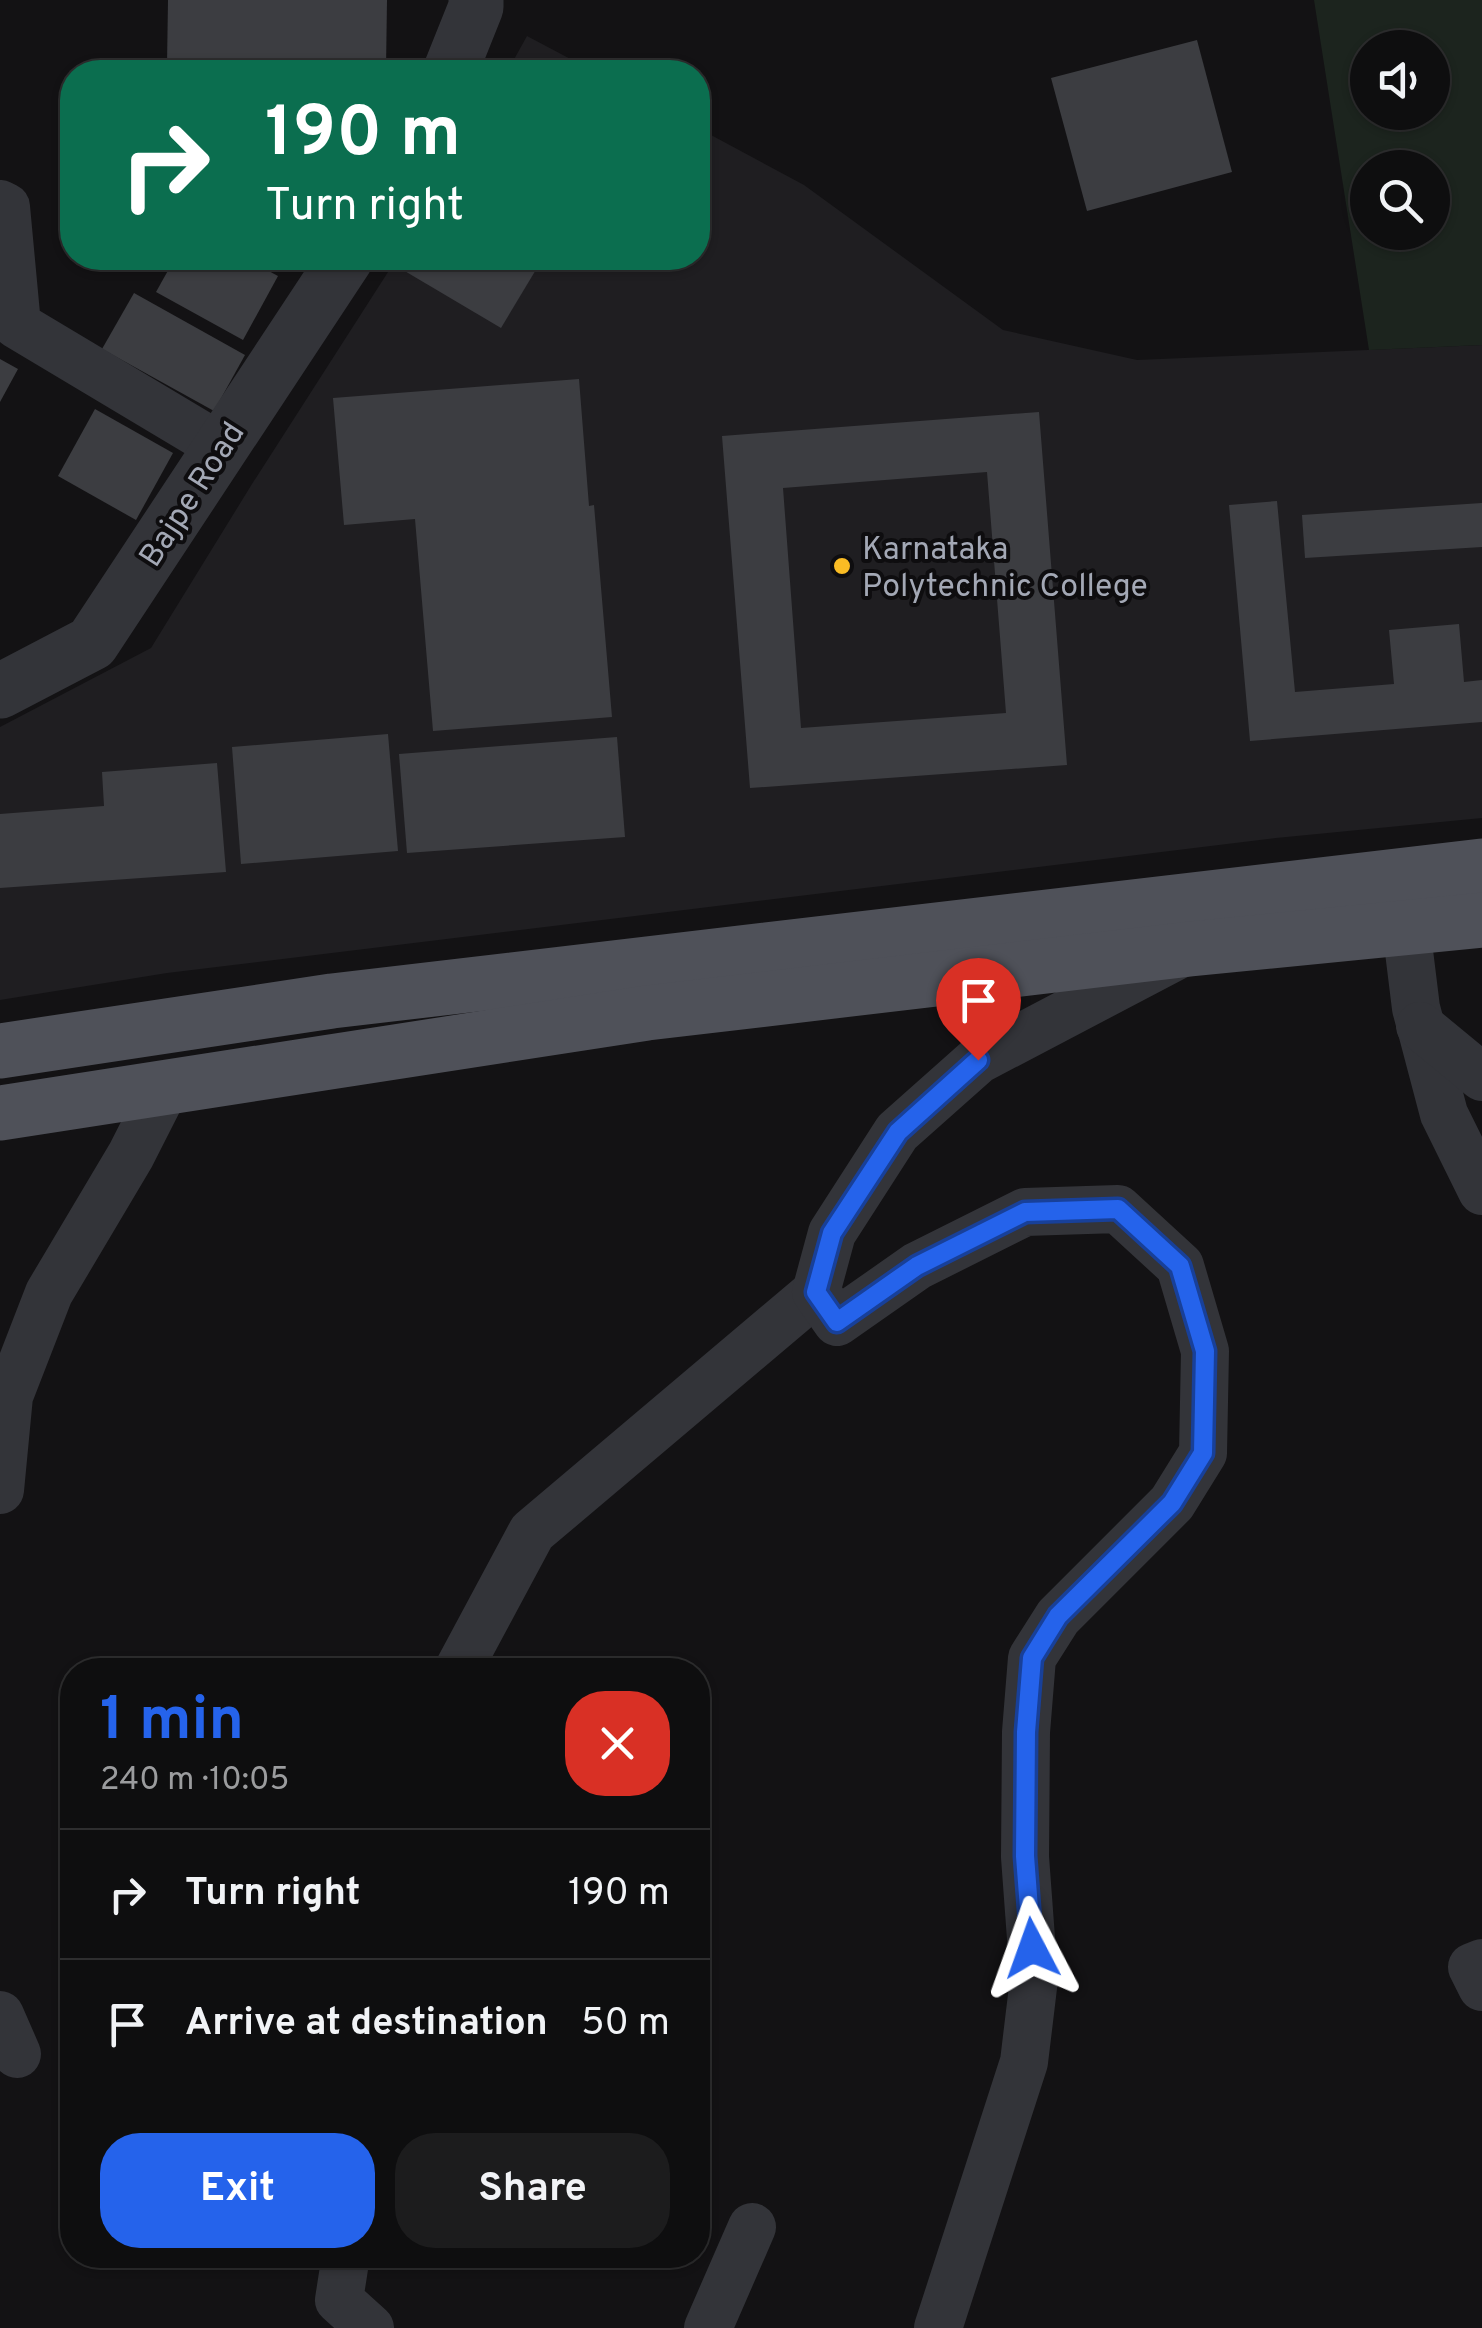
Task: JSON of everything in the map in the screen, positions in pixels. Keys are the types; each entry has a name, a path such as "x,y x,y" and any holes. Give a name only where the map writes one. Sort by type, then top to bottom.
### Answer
{"main road":[{"path":"0,1113 1224,928 1482,866"},
{"path":"0,1051 332,1001 1224,928 1406,927 1482,920"}],"street":[{"path":"455,60 476,0"},
{"path":"0,204 6,207 17,324 222,447"},
{"name":"Bajpe Road","path":"0,690 92,642 338,270"},
{"path":"1406,927 1420,1026 1444,1114 1482,1191"},
{"path":"464,1658 532,1532 816,1292 832,1233 898,1132 978,1060 1224,928"},
{"path":"1420,1026 1482,1077"},
{"path":"0,1490 9,1396 49,1293 131,1155 165,1088"},
{"path":"816,1292 837,1322 917,1266 1025,1212 1118,1209 1180,1266 1205,1351 1203,1453 1172,1503 1058,1616 1032,1658 1026,1732 1025,1856 1034,1979 1024,2062 938,2328"},
{"path":"1482,1963 1472,1967 1482,1987"},
{"path":"708,2328 752,2227"},
{"path":"344,2268 340,2300 370,2328"}],"shaded area":[{"path":"1314,0 1482,0 1482,345 1369,350 1353,250 1450,250 1450,150 1350,150 1350,229"},
{"path":"527,36 572,60 514,60"},
{"name":"Karnataka Polytechnic College","path":"710,134 804,185 1003,330 1137,360 1482,345 1482,818 1276,838 167,973 0,1000 0,727 151,648 389,270 710,270"}],"building":[{"path":"168,0 387,0 386,60 167,60"},
{"path":"1197,40 1232,172 1087,211 1051,78"},
{"path":"168,270 267,270 278,276 243,340 156,292"},
{"path":"403,270 536,270 501,328"},
{"path":"134,293 245,355 214,411 102,349"},
{"path":"0,359 18,369 0,402"},
{"path":"579,379 612,717 433,731 415,519 344,525 333,398"},
{"path":"95,409 173,453 136,520 58,476"},
{"path":"1039,412 1067,765 750,788 722,436","holes":["987,472 1006,713 801,728 783,488"]},
{"path":"1277,501 1295,692 1394,684 1389,630 1459,624 1464,682 1482,680 1482,722 1250,741 1229,505"},
{"path":"1482,503 1482,547 1305,558 1302,515"},
{"path":"388,734 398,851 241,864 232,747"},
{"path":"617,737 625,837 407,853 399,754"},
{"path":"217,763 226,872 0,888 0,814 104,806 102,772"}],"place":[{"name":"Karnataka Polytechnic College","path":"842,566"}],"route":[{"path":"978,1060 898,1132 832,1233 816,1292 837,1322 917,1266 1025,1212 1118,1209 1180,1266 1205,1351 1203,1453 1172,1503 1058,1616 1032,1658 1026,1732 1025,1856 1032,1948"}]}
